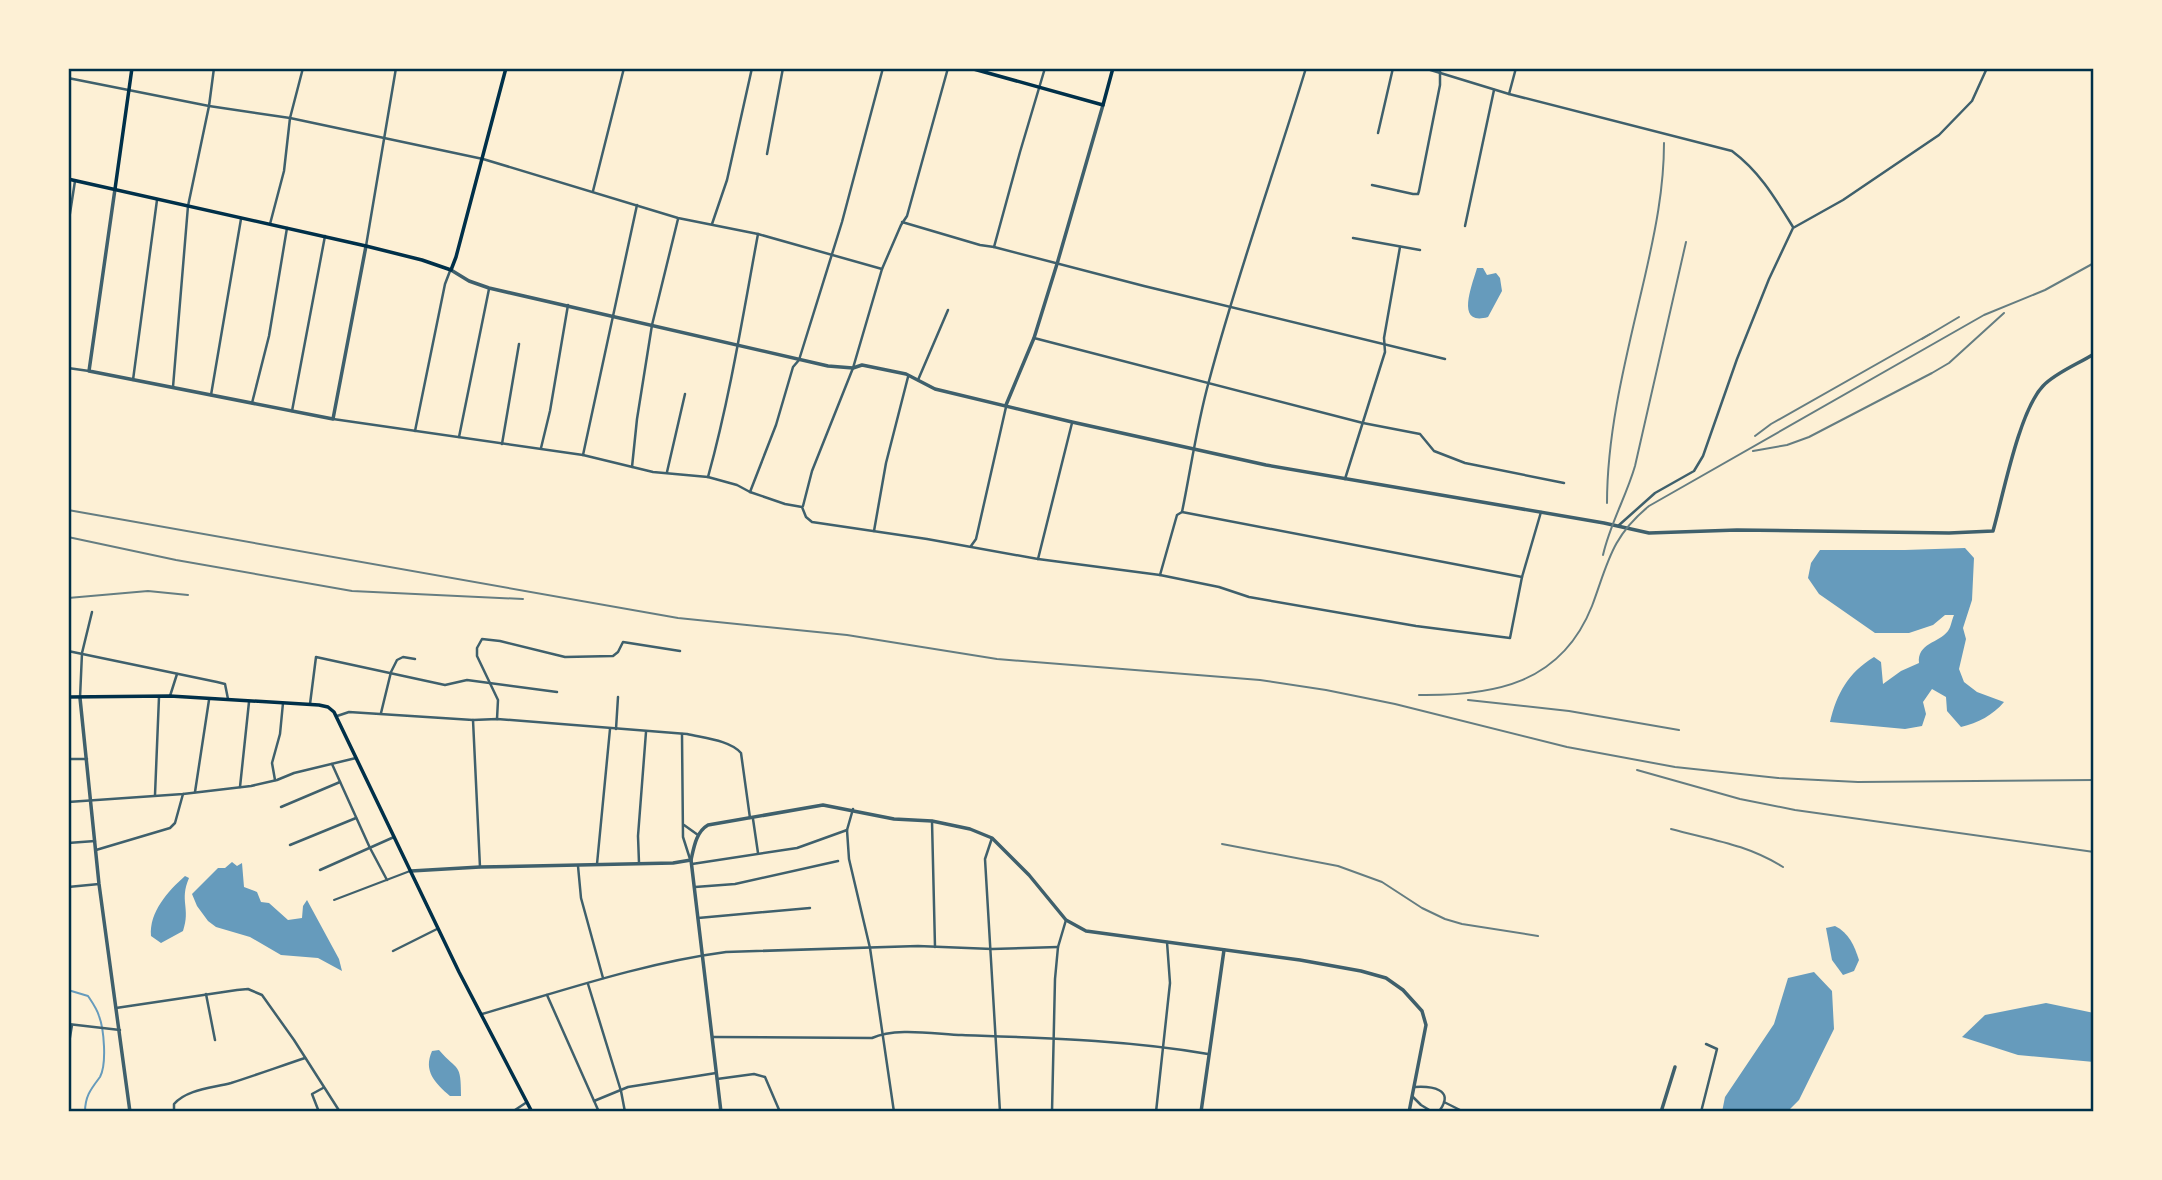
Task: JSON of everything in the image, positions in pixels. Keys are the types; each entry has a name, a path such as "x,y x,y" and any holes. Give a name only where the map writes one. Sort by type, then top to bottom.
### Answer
{"main road":[{"path":"115,189 132,68"},
{"path":"68,179 325,236 451,270 506,68"},
{"path":"970,68 1103,105 1113,68"},
{"path":"68,697 170,696 328,707 337,716 438,928 531,1112"}],"street":[{"path":"173,388 188,206 209,106 214,68"},
{"path":"270,225 284,171 289,118 303,68"},
{"path":"334,419 396,68"},
{"path":"593,191 624,68"},
{"path":"712,224 727,180 752,68"},
{"path":"767,154 783,68"},
{"path":"750,492 776,425 793,367 799,359 883,68"},
{"path":"948,68 907,215 882,269 853,368 812,471 802,507 806,517 812,522 1038,559 1160,575 1219,587 1250,597 1416,626 1510,638 1522,578 1541,512"},
{"path":"994,247 1045,68"},
{"path":"1182,512 1192,450 1208,383 1306,68"},
{"path":"1378,133 1393,68"},
{"path":"1424,68 1494,90 1732,151 1754,169 1766,184 1793,228"},
{"path":"1509,94 1516,68"},
{"path":"1618,526 1654,493 1694,471 1703,456 1737,359 1793,228 1843,200 1939,135 1972,101 1987,68"},
{"path":"1372,185 1418,194 1440,85 1440,71"},
{"path":"68,78 209,106 289,118 483,159 678,218 758,234 882,269"},
{"path":"1465,226 1494,90"},
{"path":"971,546 976,539 1006,405 1034,338 1058,264 1103,105"},
{"path":"68,226 75,181"},
{"path":"89,371 115,189"},
{"path":"133,380 157,200"},
{"path":"583,455 637,204"},
{"path":"211,395 241,218"},
{"path":"632,467 652,325 678,218"},
{"path":"902,222 980,245 1445,359"},
{"path":"252,403 269,337 287,228"},
{"path":"708,477 738,345 758,234"},
{"path":"292,411 325,236"},
{"path":"1353,238 1420,250"},
{"path":"1345,479 1385,352 1384,338 1400,247"},
{"path":"415,431 445,284 451,270 489,288 828,366 853,368 862,365 909,376 935,389 1192,450 1649,533 1737,530 1949,533 1993,531 2024,418 2036,394 2045,383 2094,354"},
{"path":"459,437 489,288"},
{"path":"541,448 568,305"},
{"path":"918,380 948,310"},
{"path":"1034,338 1363,423 1423,435 1434,451 1465,463 1564,483"},
{"path":"502,444 519,344"},
{"path":"68,368 334,419 541,448 653,472 708,477 737,485 785,505 802,507"},
{"path":"874,531 886,463 909,376"},
{"path":"667,472 685,394"},
{"path":"1038,559 1072,422"},
{"path":"1160,575 1173,525 1177,514 1182,512 1522,578"},
{"path":"92,612 82,653 80,698 99,884 130,1112"},
{"path":"497,719 498,700 477,656 477,648 482,639 565,657 613,656 623,642 680,651"},
{"path":"68,651 225,684 228,701"},
{"path":"310,704 316,657 445,685 467,680 557,692"},
{"path":"381,713 397,660 403,657 415,659"},
{"path":"170,696 177,674"},
{"path":"155,795 159,696"},
{"path":"616,729 618,697"},
{"path":"195,792 209,700"},
{"path":"240,787 249,702"},
{"path":"275,780 272,763 279,734 282,703"},
{"path":"337,716 349,712 473,720 497,719 682,734 715,740 738,748 741,753 758,853"},
{"path":"473,720 480,867"},
{"path":"597,864 610,729"},
{"path":"639,863 638,836 646,732"},
{"path":"682,734 685,845 695,887 721,1112"},
{"path":"68,802 240,787 356,758"},
{"path":"68,759 87,759"},
{"path":"332,764 369,848 387,880"},
{"path":"281,807 340,782"},
{"path":"96,850 170,828 175,823 183,794"},
{"path":"691,862 698,835 708,825 823,805 970,829 992,838 1029,875 1066,920 1086,931 1300,960 1387,978 1403,990 1422,1011 1426,1025 1409,1112"},
{"path":"853,809 847,830 849,859 870,948 894,1112"},
{"path":"290,845 356,818"},
{"path":"932,821 935,947"},
{"path":"683,823 698,835"},
{"path":"411,871 691,862 797,848 847,830"},
{"path":"320,870 394,837"},
{"path":"992,838 985,859 1000,1112"},
{"path":"68,843 95,841"},
{"path":"695,887 735,884 838,861"},
{"path":"578,864 581,898 603,978"},
{"path":"68,887 99,884"},
{"path":"698,918 810,908"},
{"path":"1052,1112 1055,979 1058,947 1066,920"},
{"path":"393,951 438,928"},
{"path":"1156,1112 1170,983 1167,942"},
{"path":"481,1014 603,978 726,952 1058,947"},
{"path":"1201,1112 1224,950"},
{"path":"588,984 625,1112"},
{"path":"117,1008 242,989 258,992 340,1112"},
{"path":"206,994 215,1040"},
{"path":"547,995 599,1112"},
{"path":"68,1049 70,1024 120,1030"},
{"path":"713,1037 872,1038 882,1034 1055,1037 1162,1046 1208,1054"},
{"path":"1701,1112 1717,1049 1706,1044"},
{"path":"174,1112 174,1104 187,1094 305,1058"},
{"path":"1661,1112 1675,1067"},
{"path":"594,1101 628,1087 717,1076 761,1075 768,1080 780,1112"},
{"path":"1413,1096 1426,1109 1432,1111 1440,1110 1444,1102 1439,1089 1432,1086 1415,1087"},
{"path":"319,1112 312,1094 324,1087"},
{"path":"512,1112 527,1102"},
{"path":"1444,1102 1464,1112"},
{"path":"1628,1111 1635,1112"}],"lane":[{"path":"334,900 411,871"}],"water":[{"path":"1477,268 1483,268 1487,275 1496,273 1500,278 1502,291 1488,317 1471,316 1469,310 1468,302"},
{"path":"1965,548 1974,558 1972,600 1963,628 1966,639 1959,669 1964,682 1977,692 2004,702 1985,718 1961,727 1947,711 1946,697 1932,689 1923,702 1926,714 1922,726 1905,729 1830,722 1840,693 1850,677 1865,663 1874,657 1881,662 1883,684 1901,671 1919,663 1921,651 1948,631 1954,615 1945,615 1933,625 1909,633 1875,633 1819,594 1808,578 1811,563 1820,550"},
{"path":"232,862 237,866 242,863 244,887 257,892 261,902 269,903 288,920 302,918 303,906 307,900 339,959 342,971 318,958 281,955 250,937 216,927 208,921 192,894 218,868 225,868"},
{"path":"185,876 189,878 185,893 186,916 183,931 161,943 151,936 156,910 166,895"},
{"path":"1835,926 1850,940 1859,960 1854,971 1843,975 1832,960 1826,928"},
{"path":"1814,972 1832,991 1834,1029 1799,1100 1787,1112 1722,1112 1725,1097 1774,1024 1788,978"},
{"path":"2046,1003 2094,1013 2094,1062 2018,1055 1962,1037 1985,1015"},
{"path":"439,1050 459,1072 461,1096 450,1096 432,1076 430,1058 432,1051"}],"waterway":[{"path":"68,990 88,996 97,1011 102,1029 102,1071 87,1097 85,1112"}],"railway":[{"path":"1607,503 1615,417 1661,194 1664,143"},
{"path":"1603,555 1635,466 1686,242"},
{"path":"1419,695 1447,695 1499,688 1543,669 1562,653 1579,632 1618,540 1636,517 1649,506 1984,315 2045,290 2094,263"},
{"path":"1753,451 1787,445 1809,437 1932,373 1949,363 2004,313"},
{"path":"1922,339 1959,317"},
{"path":"1755,436 1771,424 1930,334"},
{"path":"68,510 678,618 847,635 997,659 1260,680 1326,690 1395,704 1567,747 1675,767 1778,778 1858,782 2094,780"},
{"path":"68,537 176,560 352,591 523,599"},
{"path":"68,598 148,591 188,595"},
{"path":"1468,700 1569,711 1679,730"},
{"path":"1637,770 1740,799 1795,810 2094,852"},
{"path":"1671,829 1742,848 1783,867"},
{"path":"1222,844 1338,866 1382,882 1422,908 1445,919 1538,936"}]}
